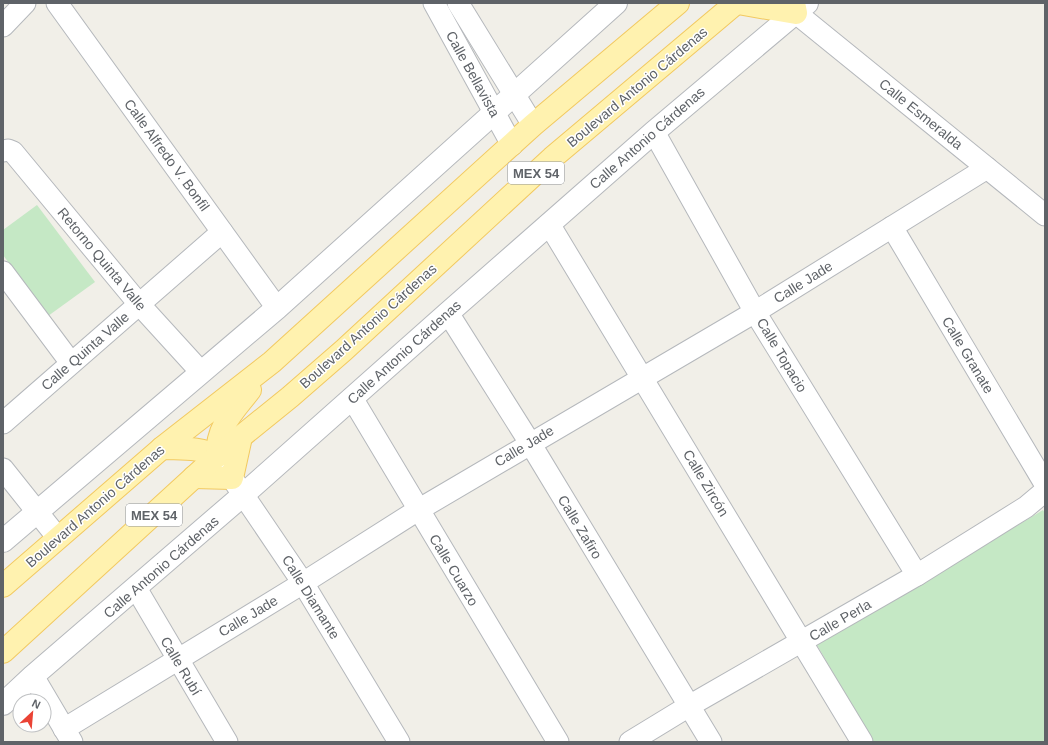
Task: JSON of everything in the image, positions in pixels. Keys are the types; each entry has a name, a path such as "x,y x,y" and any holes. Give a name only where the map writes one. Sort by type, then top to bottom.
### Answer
{"main road":[{"name":"Boulevard Antonio Cárdenas","path":"3,586 162,448 272,362 533,125 678,3"},
{"name":"Boulevard Antonio Cárdenas","path":"3,652 217,456 344,350 552,158 737,3"},
{"path":"737,3 799,6"},
{"path":"162,448 193,449 206,451 217,456 218,436 224,425 272,362"},
{"path":"194,477 232,478 241,437"}],"street":[{"path":"3,26 25,3"},
{"name":"Calle Alfredo V. Bonfil","path":"57,3 277,308"},
{"name":"Calle Bellavista","path":"434,3 512,144"},
{"name":"Calle Bellavista","path":"458,3 533,125"},
{"path":"3,541 277,308 616,3"},
{"name":"Calle Antonio Cárdenas","path":"3,704 33,676 244,495 549,224 799,6"},
{"name":"Calle Esmeralda","path":"799,6 987,168 1045,215"},
{"name":"Calle Topacio","path":"654,132 756,312 917,575"},
{"name":"Retorno Quinta Valle","path":"3,151 8,150 13,152 139,304 200,372"},
{"name":"Calle Jade","path":"68,735 177,659 303,583 418,510 756,312 987,168"},
{"name":"Calle Zircón","path":"549,224 643,377 862,742"},
{"name":"Calle Granate","path":"892,227 1045,484"},
{"name":"Calle Quinta Valle","path":"3,423 222,232"},
{"path":"3,272 71,363"},
{"name":"Calle Zafiro","path":"448,313 530,443 711,742"},
{"name":"Calle Cuarzo","path":"352,398 558,742"},
{"name":"Calle Diamante","path":"217,456 303,583 399,742"},
{"path":"3,469 58,538"},
{"name":"Calle Perla","path":"630,742 689,706 917,575 1026,507 1045,491"},
{"name":"Calle Rubí","path":"136,588 177,659 228,742"},
{"path":"33,676 68,735"}],"green space":[{"path":"37,205 95,282 48,316 3,255 3,230"},
{"path":"1043,510 1045,513 1045,742 873,742 817,645"}]}
